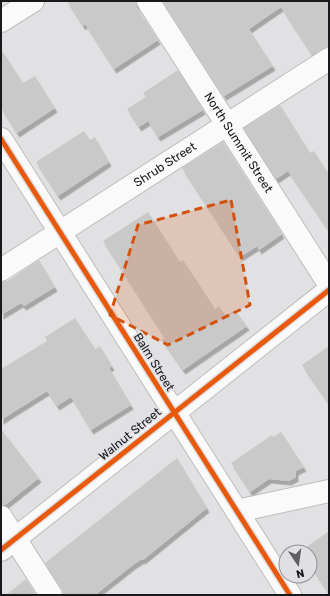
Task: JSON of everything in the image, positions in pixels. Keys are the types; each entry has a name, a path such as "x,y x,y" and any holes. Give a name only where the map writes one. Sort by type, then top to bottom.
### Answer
{"street":[{"path":"1,21 33,1"},
{"name":"North Summit Street","path":"148,1 329,284"},
{"name":"Shrub Street","path":"1,270 329,59"},
{"name":"Balm Street","path":"1,140 290,595"},
{"name":"Walnut Street","path":"8,545 329,290"},
{"path":"237,511 329,491"},
{"path":"1,517 8,545 51,595"}],"highlighted area":[{"path":"231,200 250,305 168,345 110,315 138,225"}],"building":[{"path":"67,1 136,1 137,8 158,40 114,69 85,24 83,26"},
{"path":"163,1 329,1 329,47 312,55 281,7 249,29 273,66 224,96"},
{"path":"1,49 23,83 35,76 55,108 17,133 1,108"},
{"path":"178,70 203,110 158,137 148,121 139,127 127,109 146,97 143,93"},
{"path":"280,105 310,153 314,151 329,175 329,231 288,171 276,179 244,128"},
{"path":"84,131 90,140 95,137 109,162 58,196 36,162"},
{"path":"223,142 282,234 259,250 257,246 240,257 182,168"},
{"path":"148,212 180,262 183,260 215,309 219,306 226,316 235,310 247,326 183,370 162,340 165,338 103,241"},
{"path":"39,260 55,287 24,306 21,303 1,315 1,282 8,281"},
{"path":"75,318 95,349 100,346 112,366 109,368 131,405 91,430 71,397 57,406 47,391 1,420 1,369 47,341 45,337"},
{"path":"329,346 329,404 302,365"},
{"path":"1,429 39,478 5,505 1,505"},
{"path":"281,432 304,467 296,471 296,477 289,481 269,479 250,492 231,463 272,435 273,437"},
{"path":"177,458 207,508 143,560 142,559 133,565 95,595 63,595 62,588 45,563"},
{"path":"329,531 329,594 318,577 318,544 311,544"},
{"path":"26,579 36,595 6,595"}],"cycle path":[{"path":"1,139 290,595"},
{"path":"1,550 329,290"}]}
